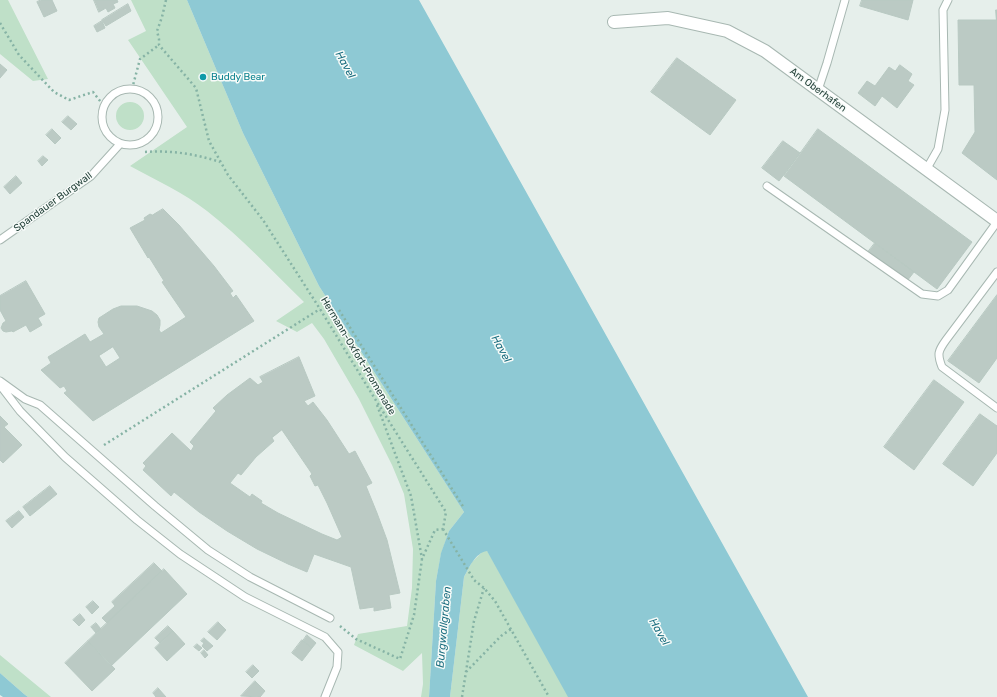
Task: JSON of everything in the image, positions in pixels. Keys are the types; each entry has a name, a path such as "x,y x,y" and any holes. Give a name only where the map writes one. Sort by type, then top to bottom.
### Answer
{"street":[{"name":"Am Oberhafen","path":"614,22 668,18 727,31 765,51 997,221"}],"lane":[{"path":"818,90 828,63 845,0"},
{"path":"926,170 938,149 945,110 943,10 948,0"},
{"path":"124,89 132,89 142,91 150,96 156,104 159,114 155,133 148,140 129,146 120,144 112,139 106,132 102,114 104,106 109,98 124,89"},
{"name":"Spandauer Burgwall","path":"0,240 91,176 120,144"},
{"path":"767,186 922,294 938,296 948,290 997,221"},
{"path":"997,272 939,349 938,358 942,367 997,408"},
{"path":"0,381 25,399 40,406 208,550 250,577 330,618"},
{"path":"0,385 20,411 65,457 137,520 180,554 245,597 325,636 338,652 337,667 325,697"}],"path":[{"path":"132,89 140,59 159,46 157,31 166,0"},
{"path":"0,23 19,54 54,92 69,100 92,92 104,106"},
{"name":"Hermann-Oxfort-Promenade","path":"159,46 196,88 209,141 220,162 228,175 263,220 446,512 443,529"},
{"path":"145,152 178,153 206,157 220,162"},
{"path":"94,452 320,309"},
{"path":"339,310 464,508"},
{"path":"375,399 411,496 422,559"},
{"path":"330,618 356,639 400,659 414,615 422,559 435,530 443,529 474,580 484,588 495,601 549,697"},
{"path":"462,697 474,621 484,588"},
{"path":"466,672 501,636 511,629"}],"green space":[{"path":"0,0 8,0 48,79 33,81 0,54"},
{"path":"131,0 187,0 243,133 319,286 464,512 449,531 441,554 436,581 429,697 421,697 423,684 422,653 403,671 354,645 358,634 407,626 412,588 413,549 404,494 392,465 359,399 324,339 312,323 297,332 276,321 304,302 245,243 220,221 198,204 130,166 187,127 128,40 146,31"},
{"path":"130,102 140,106 144,116 140,126 130,130 120,126 116,116 120,106"},
{"path":"483,551 488,552 569,697 450,697 464,577 472,562"},
{"path":"0,655 51,697 28,697 24,694 0,673"}],"water":[{"path":"187,0 419,0 808,697 568,697 487,551 483,552 476,558 470,565 464,577 450,697 429,697 436,581 441,553 449,531 464,512 319,286 243,133"},
{"path":"0,673 28,697 3,697 0,695"}],"building":[{"path":"41,0 52,0 57,11 44,17 37,2"},
{"path":"94,0 117,0 118,2 113,4 115,8 108,12 106,8 99,12"},
{"path":"862,0 913,0 908,20 860,6"},
{"path":"128,4 131,11 106,26 102,20"},
{"path":"996,10 997,180 962,153 975,132 974,85 959,85 958,20 996,20"},
{"path":"102,21 105,28 97,32 94,26"},
{"path":"677,58 736,100 710,135 651,92"},
{"path":"0,64 7,70 0,78"},
{"path":"900,65 912,74 908,81 914,85 897,108 882,96 875,106 858,93 867,81 875,86 889,67 895,71"},
{"path":"68,116 77,124 71,130 62,122"},
{"path":"52,129 61,138 55,144 46,135"},
{"path":"818,129 972,242 937,289 784,176"},
{"path":"783,141 800,153 779,181 762,168"},
{"path":"43,156 48,160 42,166 38,161"},
{"path":"16,176 22,183 10,194 4,187"},
{"path":"163,209 179,225 233,291 230,293 233,298 236,295 254,321 93,421 64,393 67,391 64,386 60,388 41,370 51,363 48,357 85,334 90,342 104,334 99,327 99,318 121,306 137,306 152,311 160,320 159,330 161,333 186,317 162,282 164,281 130,228 145,220 144,218 150,214 152,215","holes":["113,347 120,358 106,367 99,356"]},
{"path":"875,243 914,272 907,281 868,252"},
{"path":"26,281 45,314 38,318 42,325 30,332 26,325 13,332 3,331 1,328 3,323 6,321 0,310 0,296"},
{"path":"997,295 997,358 979,383 948,361"},
{"path":"299,357 315,396 304,401 308,406 313,402 327,420 349,454 355,451 372,483 366,486 387,540 400,593 389,595 391,608 374,611 374,607 360,609 351,567 314,554 307,572 288,564 257,549 227,531 199,512 174,492 171,496 143,470 146,466 143,463 172,433 191,451 194,446 190,442 216,411 213,408 227,395 250,378 258,385 263,382 260,377","holes":["282,430 312,474 310,476 315,486 318,485 342,537 337,540 278,513 261,503 262,501 252,494 250,497 230,483 238,473 241,475 256,457 274,441 272,438"]},
{"path":"934,380 964,402 914,470 884,447"},
{"path":"980,414 997,426 997,453 973,486 943,464"},
{"path":"0,416 8,424 4,427 22,445 3,463 0,460"},
{"path":"50,486 57,494 30,516 23,507"},
{"path":"19,511 24,517 12,528 6,521"},
{"path":"154,563 162,571 107,623 102,618 115,606 112,602"},
{"path":"164,569 187,594 111,666 88,641"},
{"path":"93,601 99,607 92,614 86,607"},
{"path":"80,614 85,620 79,626 73,620"},
{"path":"218,622 226,630 217,640 208,632"},
{"path":"96,623 101,629 96,633 91,627"},
{"path":"168,626 173,631 160,643 155,638"},
{"path":"173,631 185,644 167,661 155,648"},
{"path":"307,635 316,643 312,648 303,641"},
{"path":"204,638 213,646 207,651 202,646 204,643 201,641"},
{"path":"302,640 312,648 302,661 292,653"},
{"path":"88,641 115,669 92,691 65,663"},
{"path":"197,644 202,648 199,651 194,647"},
{"path":"204,650 208,655 205,658 201,653"},
{"path":"253,665 259,671 252,678 246,672"},
{"path":"255,681 265,691 260,697 241,696"},
{"path":"158,688 166,697 156,697 153,693"}],"place":[{"name":"Buddy Bear","path":"203,77"}],"water label":[{"name":"Havel","path":"345,65"},
{"name":"Havel","path":"501,349"},
{"name":"Burgwallgraben","path":"444,627"},
{"name":"Havel","path":"659,632"}]}
